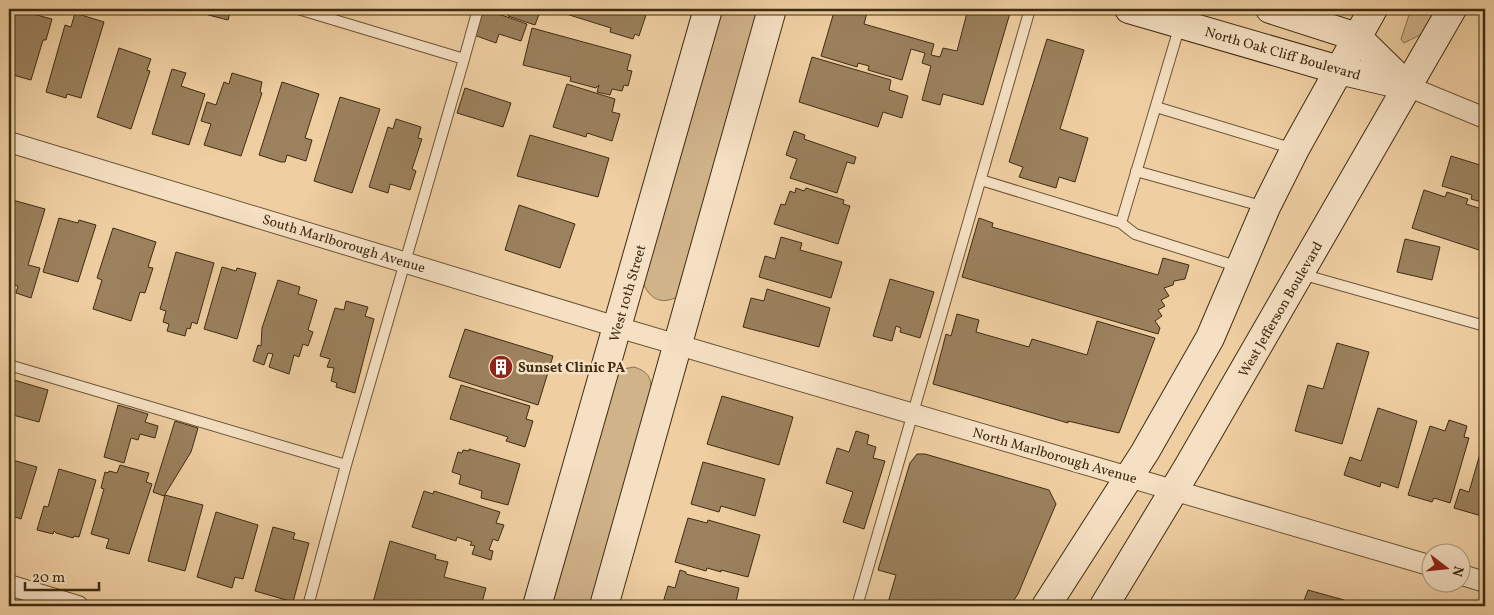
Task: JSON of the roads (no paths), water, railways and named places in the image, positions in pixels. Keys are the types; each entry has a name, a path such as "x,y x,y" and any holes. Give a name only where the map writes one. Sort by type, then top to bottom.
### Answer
{"street":[{"name":"West 10th Street","path":"537,606 708,9"},
{"path":"604,606 772,9"},
{"name":"North Oak Cliff Boulevard","path":"1129,9 1339,70 1408,86 1485,118"},
{"name":"North Oak Cliff Boulevard","path":"1270,9 1357,37 1408,86"},
{"path":"1046,606 1145,452 1210,338 1266,208 1295,149 1373,9"},
{"name":"West Jefferson Boulevard","path":"1104,606 1300,274 1452,9"},
{"name":"South Marlborough Avenue","path":"9,142 617,327 679,344"},
{"name":"North Marlborough Avenue","path":"679,344 1422,563"},
{"path":"1472,578 1485,582"},
{"path":"9,585 78,606"}],"lane":[{"path":"298,9 464,59"},
{"path":"308,606 346,465 478,9"},
{"path":"857,606 1030,9"},
{"path":"1121,223 1180,24"},
{"path":"1156,106 1295,149"},
{"path":"1136,171 1266,208"},
{"path":"981,180 1121,223 1135,234 1240,268"},
{"path":"1300,274 1485,326"},
{"path":"9,365 346,465"}],"place":[{"name":"Sunset Clinic PA","path":"501,367"}]}
